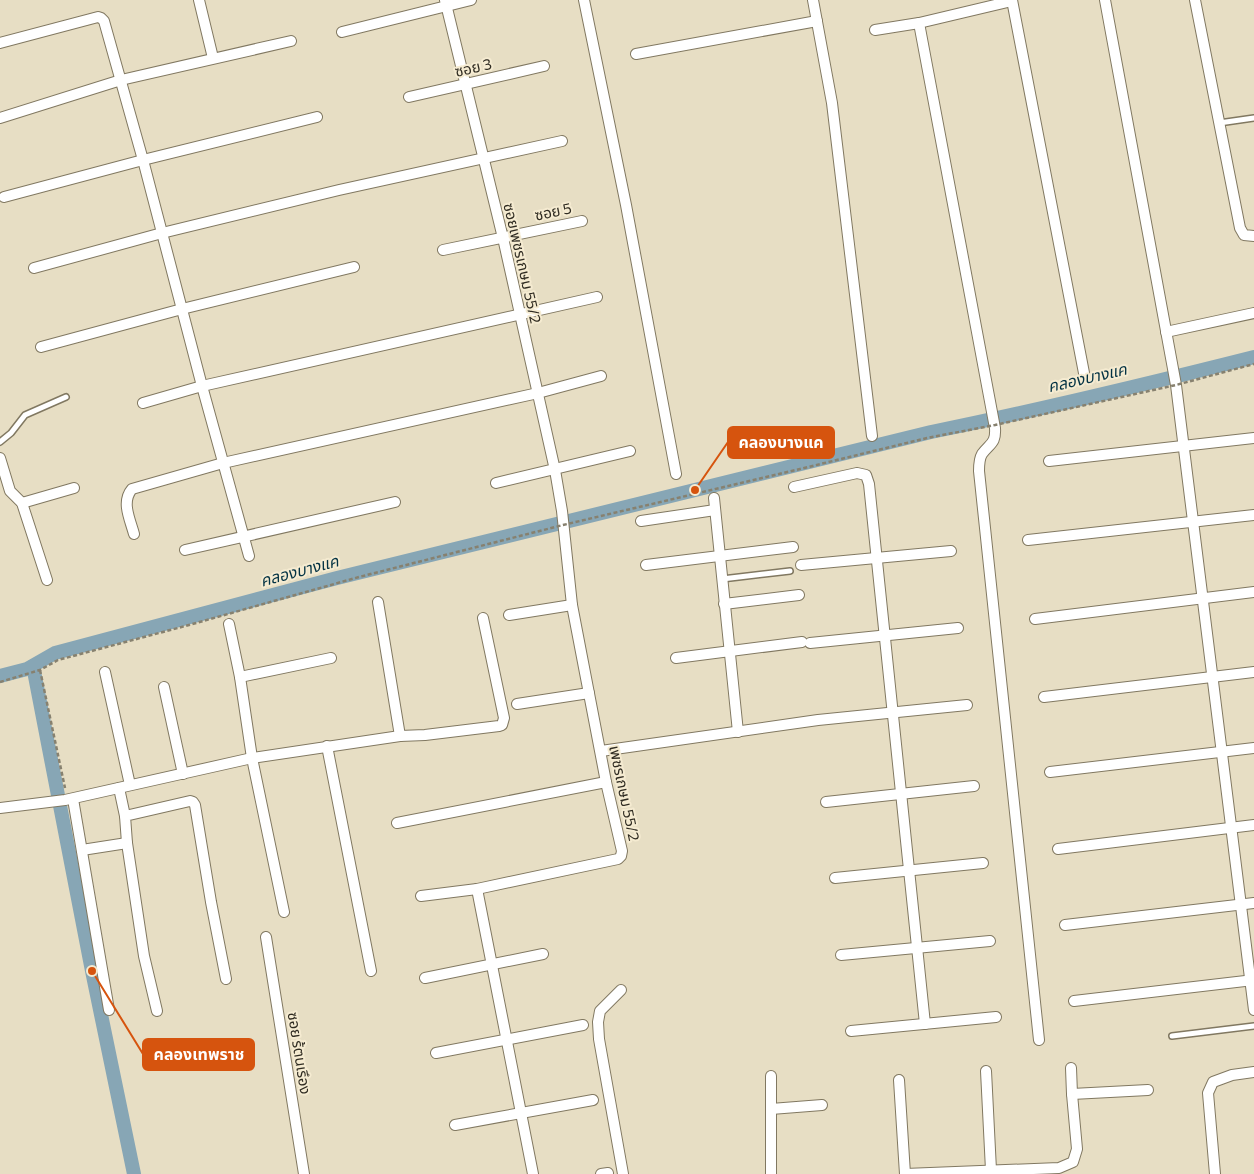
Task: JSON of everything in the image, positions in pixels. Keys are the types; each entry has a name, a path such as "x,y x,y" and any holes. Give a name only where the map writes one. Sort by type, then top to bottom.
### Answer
{"street":[{"path":"199,0 214,58"},
{"path":"342,32 445,3 471,0"},
{"path":"584,0 630,224 676,474"},
{"path":"813,0 832,103 872,436"},
{"path":"1105,0 1176,384 1252,980 1254,1010"},
{"path":"1195,0 1240,228 1244,235 1254,236"},
{"path":"874,30 919,23 1012,1 1084,373"},
{"name":"ซอยเพชรเกษม 55/2","path":"445,3 503,238 538,393 555,470 562,511 563,530"},
{"path":"0,43 98,17 104,21 249,556"},
{"path":"636,54 817,22"},
{"path":"919,23 994,424 995,436 991,445 982,454 979,461 979,471 1039,1040"},
{"path":"0,118 121,80 291,41"},
{"name":"ซอย 3","path":"409,97 544,66"},
{"path":"4,197 317,117"},
{"path":"34,268 162,233 339,190 562,141"},
{"name":"ซอย 5","path":"443,250 582,221"},
{"path":"41,347 354,267"},
{"path":"143,404 202,386 597,297"},
{"path":"1166,332 1254,313"},
{"path":"134,534 126,505 128,494 132,489 223,463 538,393 601,376"},
{"path":"1049,461 1254,438"},
{"path":"496,483 630,450"},
{"path":"0,458 10,490 22,503 47,580"},
{"path":"794,487 857,473 866,475 869,484 925,1024"},
{"path":"22,503 74,488"},
{"path":"714,498 738,732"},
{"path":"184,550 395,502"},
{"path":"641,521 715,510"},
{"path":"1028,540 1254,515"},
{"name":"เพชรเกษม 55/2","path":"421,896 477,889 618,859 621,856 622,851 606,782 572,605 563,530"},
{"path":"646,565 793,547"},
{"path":"801,565 951,551"},
{"path":"1035,619 1254,592"},
{"path":"724,604 799,595"},
{"path":"378,602 400,736"},
{"path":"509,615 572,605"},
{"path":"0,808 68,800 252,758 400,736 425,735 502,725 504,718 483,618"},
{"path":"229,624 240,678 252,758 284,912"},
{"path":"676,658 729,650 958,628"},
{"path":"240,678 331,658"},
{"path":"105,672 130,786"},
{"path":"1044,697 1254,672"},
{"path":"164,687 183,774"},
{"path":"517,704 588,693"},
{"path":"601,751 818,720 967,705"},
{"path":"327,746 371,970"},
{"path":"1050,772 1254,748"},
{"path":"397,823 606,782"},
{"path":"826,802 974,786"},
{"path":"119,788 125,816 127,843 144,956 157,1010"},
{"path":"68,800 82,850 109,1010"},
{"path":"125,816 190,801 194,802 226,979"},
{"path":"1058,849 1254,825"},
{"path":"82,850 127,843"},
{"path":"835,878 983,863"},
{"path":"477,889 533,1174"},
{"path":"1066,926 1254,903"},
{"name":"ซอย ร้ตนเรึอง","path":"266,937 304,1174"},
{"path":"841,954 990,941"},
{"path":"425,978 543,954"},
{"path":"1074,1001 1252,980"},
{"path":"621,990 600,1011 598,1022 599,1039 624,1174"},
{"path":"851,1031 996,1017"},
{"path":"436,1053 583,1025"},
{"path":"899,1080 905,1174 1059,1168 1072,1162 1077,1149 1071,1068"},
{"path":"986,1071 991,1170"},
{"path":"1214,1174 1208,1093 1213,1082 1232,1075 1254,1072"},
{"path":"771,1076 771,1174"},
{"path":"1072,1094 1148,1090"},
{"path":"455,1125 593,1100"},
{"path":"771,1109 822,1105"}],"lane":[{"path":"1219,124 1254,118"},
{"path":"0,442 12,433 24,415 66,397"},
{"path":"722,579 790,571"},
{"path":"1172,1036 1254,1026"}],"path":[{"path":"0,682 40,670 58,660 359,577 563,530 927,438 1176,384 1254,364"},
{"path":"40,670 68,800"}],"waterway":[{"name":"คลองบางแค","path":"0,676 27,669 55,653 337,578 931,432 1012,415 1254,357"},
{"path":"33,666 92,971 134,1174"}],"place":[{"name":"คลองบางแค","path":"695,490"},
{"name":"คลองเทพราช","path":"92,971"}]}
